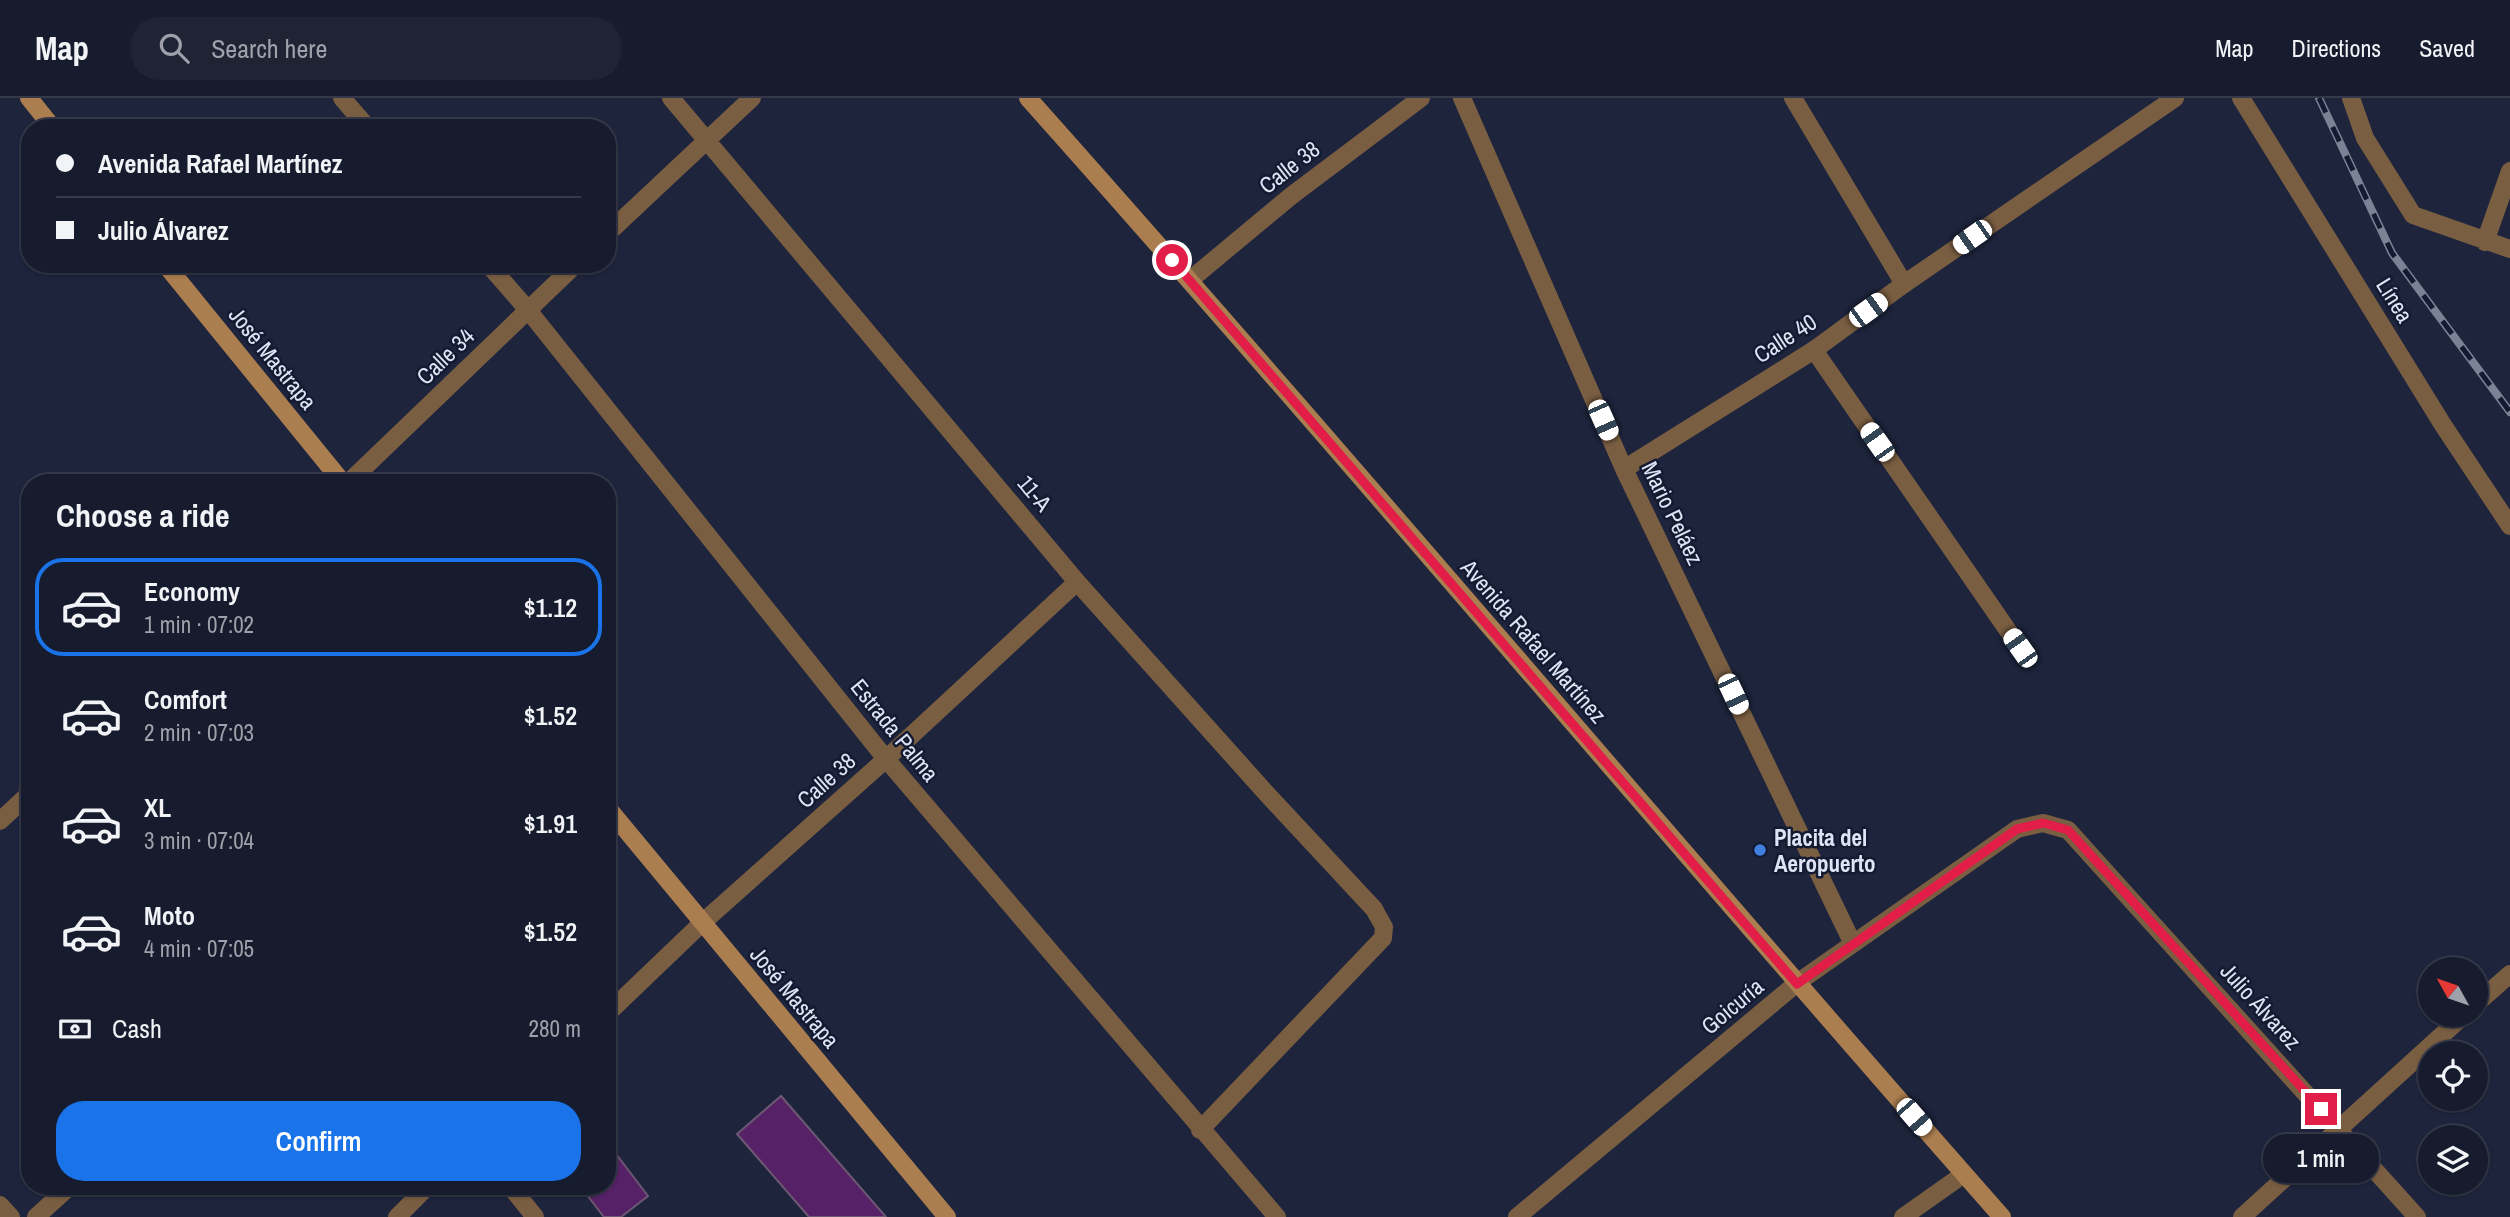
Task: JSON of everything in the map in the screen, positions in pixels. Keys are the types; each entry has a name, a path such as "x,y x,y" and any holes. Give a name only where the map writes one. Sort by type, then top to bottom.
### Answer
{"main road":[{"path":"29,98 46,119"},
{"name":"Avenida Rafael Martínez","path":"1028,98 1191,280 1797,984 2002,1217"},
{"name":"José Mastrapa","path":"172,273 339,474"},
{"name":"José Mastrapa","path":"616,818 947,1217"}],"street":[{"path":"342,98 360,119"},
{"name":"11-A","path":"671,98 1077,582 1374,909 1384,927 1383,938 1200,1130"},
{"path":"616,225 751,98"},
{"name":"Calle 38","path":"1191,280 1292,196 1421,98"},
{"name":"Mario Peláez","path":"1462,98 1624,470 1853,944"},
{"path":"1793,98 1904,284"},
{"name":"Calle 40","path":"1624,470 1814,350 1904,284 2175,98"},
{"name":"Línea","path":"2242,98 2443,425 2510,526"},
{"path":"2351,98 2365,138 2413,215 2510,249"},
{"path":"2486,242 2510,171"},
{"name":"Estrada Palma","path":"496,273 886,760 1277,1217"},
{"name":"Calle 34","path":"355,474 567,273"},
{"path":"1814,350 2020,648"},
{"name":"Calle 38","path":"616,1005 702,923 886,760 1077,582"},
{"path":"0,821 21,801"},
{"name":"Goicuría","path":"1517,1217 1797,984 1853,944 2017,829 2043,823 2068,830"},
{"name":"Julio Álvarez","path":"2068,830 2417,1217"},
{"path":"2488,993 2510,974"},
{"path":"2242,1217 2451,1027"},
{"path":"1903,1217 1964,1174"},
{"path":"36,1217 60,1195"},
{"path":"397,1217 419,1195"},
{"path":"517,1195 535,1217"},
{"path":"0,1205 11,1217"}],"building":[{"path":"781,1096 886,1217 809,1217 737,1134"},
{"path":"616,1154 648,1196 621,1217 604,1217 587,1195 616,1195"}],"railway":[{"path":"2319,98 2392,253 2510,412"}],"place":[{"name":"Placita del Aeropuerto","path":"1760,850"}],"route":[{"path":"1172,260 1797,984 2017,829 2043,823 2068,830 2321,1109"}]}
